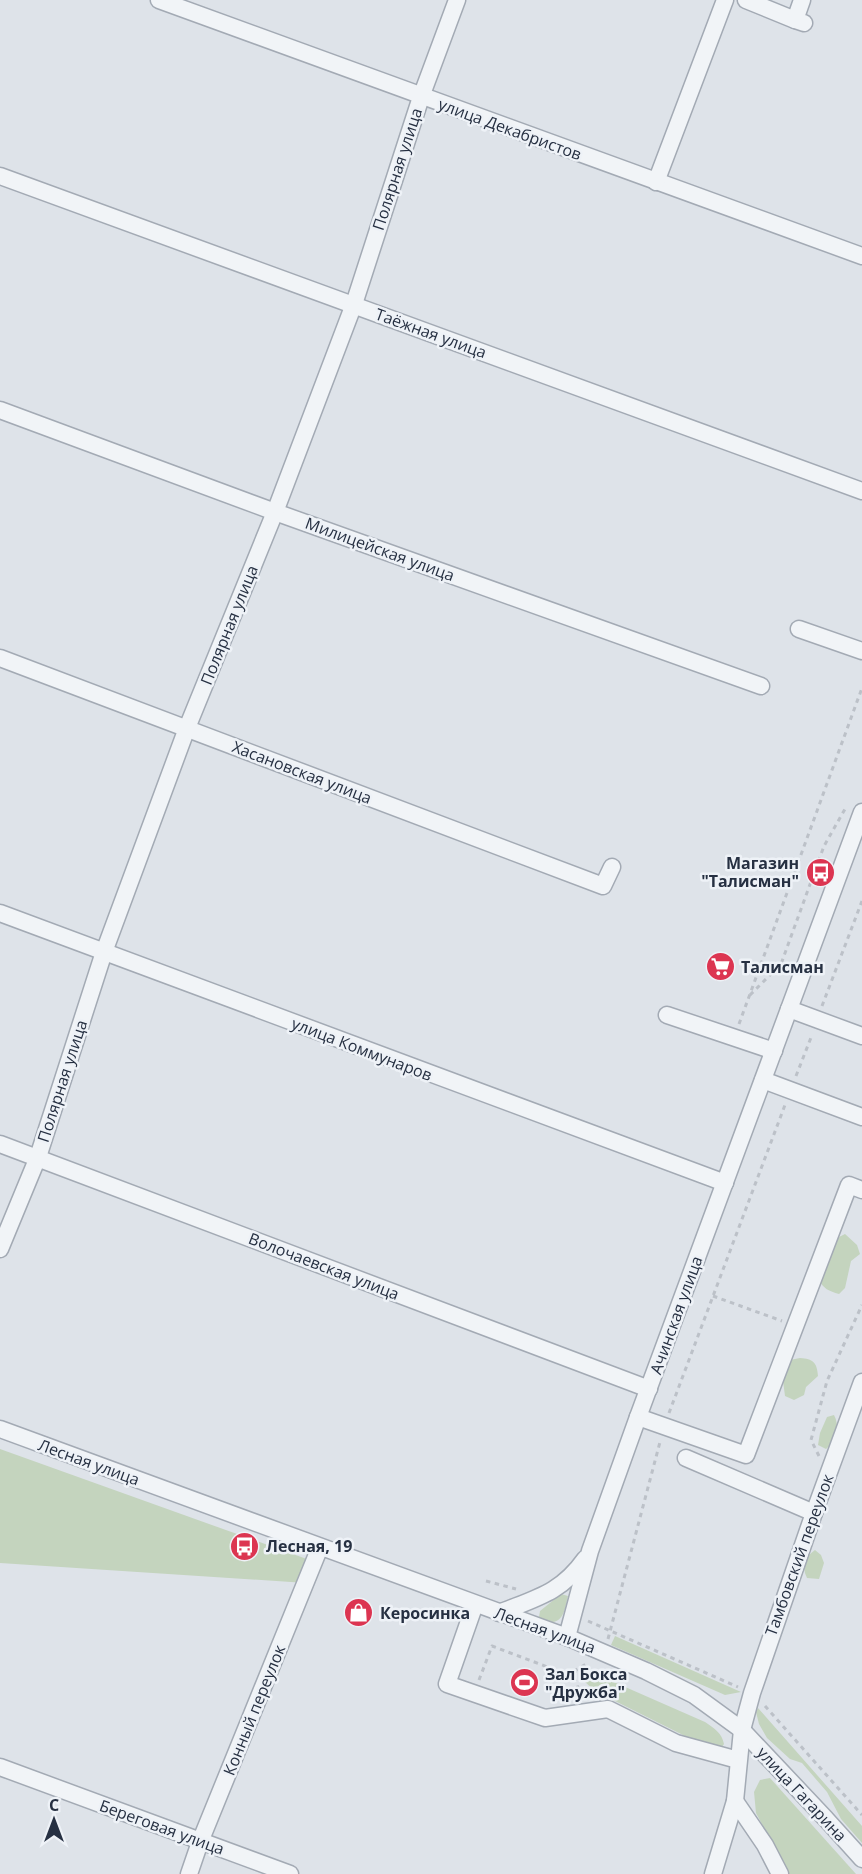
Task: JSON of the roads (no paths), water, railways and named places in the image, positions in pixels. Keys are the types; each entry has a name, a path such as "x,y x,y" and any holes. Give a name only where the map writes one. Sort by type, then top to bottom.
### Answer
{"street":[{"name":"улица Декабристов","path":"159,0 862,256"},
{"name":"Полярная улица","path":"0,1249 38,1158 104,952 187,728 275,512 354,304 421,97 457,0"},
{"path":"656,182 725,0"},
{"path":"746,0 800,21 802,0"},
{"name":"Таёжная улица","path":"0,176 862,491"},
{"name":"Милицейская улица","path":"0,410 275,512 761,686"},
{"path":"799,628 862,651"},
{"name":"Хасановская улица","path":"0,658 603,886 612,867"},
{"name":"Ачинская улица","path":"567,1637 591,1551 638,1417 789,1009 859,831 862,812"},
{"name":"улица Коммунаров","path":"0,913 725,1183"},
{"path":"789,1009 862,1036"},
{"path":"668,1015 774,1050"},
{"path":"763,1080 862,1117"},
{"name":"Волочаевская улица","path":"0,1144 649,1389"},
{"path":"738,1479 849,1185 862,1190"},
{"name":"Тамбовский переулок","path":"713,1874 735,1801 742,1730 752,1693 862,1382"},
{"path":"638,1417 746,1455"},
{"name":"Лесная улица","path":"0,1429 600,1650 694,1695 742,1730"},
{"path":"686,1458 814,1513"},
{"name":"Конный переулок","path":"189,1874 320,1547"},
{"name":"Ачинская улица","path":"499,1613 560,1587 573,1576 591,1551"},
{"path":"475,1604 447,1684 545,1718 608,1710 676,1743 738,1760"},
{"name":"улица Гагарина","path":"742,1730 862,1859"},
{"name":"Береговая улица","path":"0,1767 290,1874"},
{"path":"735,1801 765,1845 780,1874"}],"place":[{"name":"Магазин \"Талисман\"","path":"820,872"},
{"name":"Талисман","path":"720,967"},
{"name":"Лесная, 19","path":"245,1546"},
{"name":"Керосинка","path":"359,1613"},
{"name":"Зал Бокса \"Дружба\"","path":"524,1683"}]}
